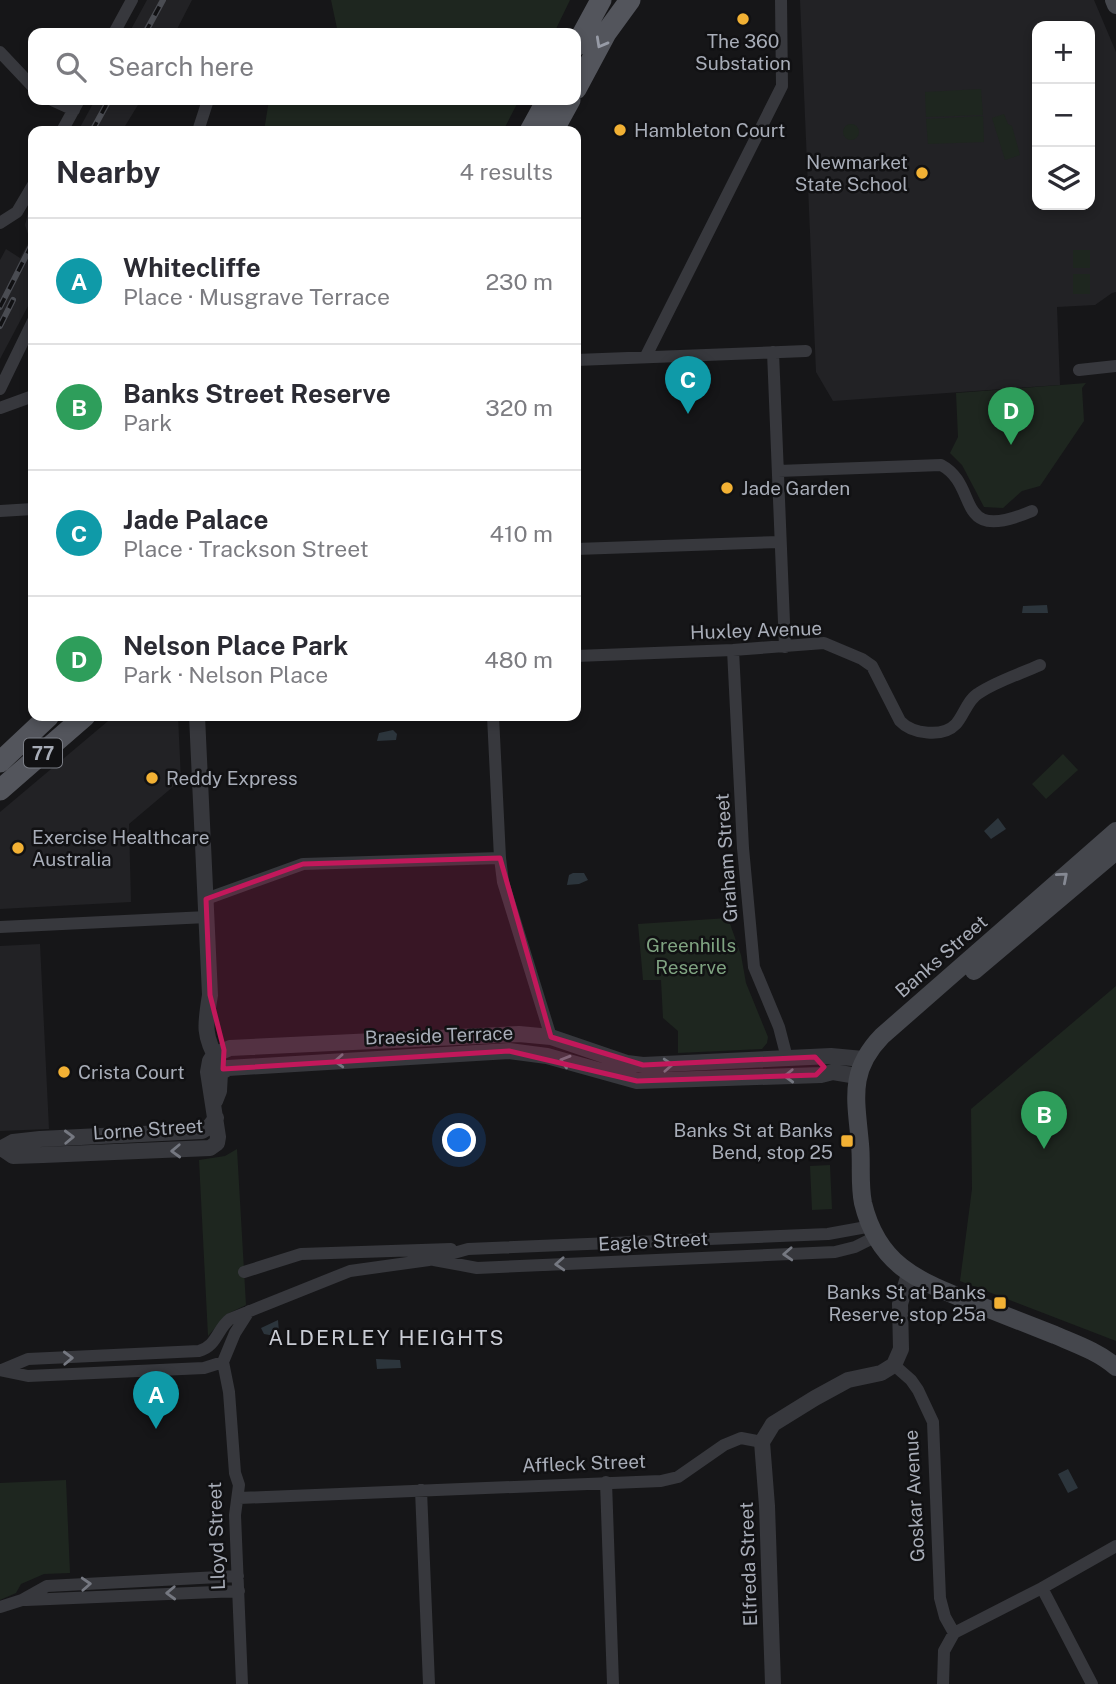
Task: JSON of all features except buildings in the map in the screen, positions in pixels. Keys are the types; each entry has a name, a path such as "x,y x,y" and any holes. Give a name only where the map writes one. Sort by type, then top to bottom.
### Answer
{"main road":[{"path":"581,37 601,0"},
{"path":"581,80 606,33 630,0"},
{"path":"533,126 544,105"},
{"path":"556,126 567,105"},
{"name":"77","path":"3,754 44,721"},
{"name":"77","path":"0,790 79,721"},
{"name":"Banks Street","path":"863,1069 882,1035 1116,831"},
{"name":"Banks Street","path":"863,1069 888,1042 1116,851"},
{"path":"863,1069 856,1099 861,1189 874,1231 892,1259 909,1274 925,1283 1086,1348 1116,1367"}],"street":[{"path":"117,28 132,0"},
{"path":"646,356 782,86 780,0"},
{"path":"0,52 28,82"},
{"path":"65,126 77,105"},
{"path":"200,126 206,105"},
{"path":"4,222 20,209 28,194"},
{"path":"0,389 28,330"},
{"path":"581,360 806,351"},
{"path":"773,352 785,647"},
{"path":"1079,370 1116,366"},
{"path":"0,408 28,398"},
{"path":"778,471 942,465 950,470 970,508 979,518 992,522 1014,519 1032,511"},
{"path":"0,510 28,509"},
{"path":"581,549 780,542"},
{"name":"Huxley Avenue","path":"581,656 733,650 824,643 873,666 900,721 906,727 928,733 947,730 955,725 976,694 1040,665"},
{"name":"Graham Street","path":"733,650 743,848 754,967 779,1027 788,1058"},
{"path":"197,721 210,995 206,1031 218,1065"},
{"path":"493,721 503,882 551,1037"},
{"path":"206,899 303,864 500,858"},
{"path":"0,927 207,918"},
{"name":"Braeside Terrace","path":"218,1065 519,1034 551,1037 628,1063 643,1065 833,1056 863,1069"},
{"name":"Braeside Terrace","path":"218,1065 509,1051 547,1056 637,1081 816,1075 863,1069"},
{"path":"816,1056 824,1064 822,1071 816,1075"},
{"name":"Lorne Street","path":"1,1149 13,1156 212,1147 218,1141 215,1111 219,1091 218,1065"},
{"name":"Eagle Street","path":"244,1272 301,1254 874,1231"},
{"name":"Eagle Street","path":"429,1259 477,1268 828,1252 855,1247 874,1231"},
{"path":"828,1234 834,1238 835,1244 833,1250 828,1252"},
{"name":"Eagle Street","path":"1,1370 29,1359 199,1351 210,1346 226,1321 350,1271 429,1259 468,1249"},
{"path":"762,1442 773,1424 814,1398 848,1380 881,1373 894,1365 901,1349 900,1304 909,1274"},
{"path":"1,1370 28,1376 204,1368 223,1362 235,1333 249,1311"},
{"name":"Lloyd Street","path":"223,1362 228,1386 239,1498 235,1515 242,1684"},
{"name":"Goskar Avenue","path":"894,1365 903,1371 918,1390 933,1423 940,1598 945,1617 954,1633"},
{"name":"Affleck Street","path":"239,1498 661,1481 678,1477 724,1445 741,1438 762,1442"},
{"name":"Elfreda Street","path":"762,1442 768,1506 773,1684"},
{"path":"606,1482 612,1684"},
{"path":"421,1490 429,1684"},
{"path":"943,1684 944,1651 954,1633 1116,1546"},
{"path":"0,1607 22,1600 47,1586 238,1576"},
{"path":"1042,1588 1092,1684"},
{"path":"22,1600 239,1591"}],"highlighted area":[{"path":"500,858 551,1037 643,1065 815,1057 824,1067 816,1075 637,1081 509,1051 223,1069 224,1050 210,995 206,899 303,864"}],"shaded area":[{"path":"147,0 192,0 178,28 132,28"},
{"name":"Newmarket State School","path":"800,0 1094,0 1116,52 1116,292 1095,305 1057,307 1060,385 833,401 816,372"},
{"path":"92,105 138,105 125,126 81,126"},
{"path":"28,213 28,234 25,225"},
{"path":"28,244 28,306 0,359 0,260 6,249 20,258"},
{"path":"1047,605 1048,613 1022,613 1023,606"},
{"path":"108,721 178,721 181,780 129,824 131,902 0,909 0,812"},
{"path":"393,730 397,734 396,740 377,741 379,733"},
{"path":"998,818 1006,829 991,839 984,831"},
{"path":"584,873 588,880 567,885 569,875"},
{"path":"40,944 49,1129 0,1131 0,946"},
{"path":"278,1320 279,1332 275,1332 275,1336 264,1334 261,1328"},
{"path":"376,1359 400,1360 401,1368 377,1369"},
{"path":"1068,1469 1078,1488 1068,1493 1058,1474"}],"green space":[{"path":"331,0 570,0 556,28 337,28"},
{"path":"981,89 983,115 926,117 925,92"},
{"path":"268,105 516,105 506,126 265,126"},
{"path":"1004,114 1008,124 1012,126 1020,155 1005,160 992,118"},
{"path":"983,116 984,142 928,144 926,119"},
{"path":"851,124 857,126 857,138 851,140 845,138 843,132 845,126"},
{"path":"1073,250 1090,250 1090,268 1073,268"},
{"path":"1073,274 1090,274 1090,294 1073,294"},
{"path":"1086,383 1082,388 1084,421 1040,486 1022,491 1003,508 984,507 962,465 950,453 958,437 956,393"},
{"path":"1063,754 1078,770 1046,799 1032,784"},
{"name":"Greenhills Reserve","path":"728,918 741,955 746,983 768,1037 767,1043 762,1049 678,1053 678,1031 663,1018 661,980 643,980 638,924"},
{"path":"1116,986 1116,1341 960,1281 972,1189 971,1109"},
{"path":"237,1149 246,1305 227,1314 208,1336 199,1160 225,1156"},
{"path":"830,1165 832,1209 812,1210 810,1166"},
{"path":"66,1480 70,1573 44,1574 21,1584 16,1593 0,1600 0,1483"}],"railway":[{"path":"148,28 163,0"},
{"path":"95,126 106,105"},
{"path":"0,307 28,252"},
{"path":"0,326 13,300"}],"place":[{"name":"The 360 Substation","path":"743,19"},
{"name":"Hambleton Court","path":"620,130"},
{"name":"Newmarket State School","path":"922,173"},
{"name":"Jade Palace","path":"688,414"},
{"name":"Nelson Place Park","path":"1011,445"},
{"name":"Jade Garden","path":"727,488"},
{"name":"Reddy Express","path":"152,778"},
{"name":"Exercise Healthcare Australia","path":"18,848"},
{"name":"Crista Court","path":"64,1072"},
{"name":"Banks St at Banks Bend, stop 25","path":"847,1141"},
{"name":"Banks Street Reserve","path":"1044,1149"},
{"name":"Banks St at Banks Reserve, stop 25a","path":"1000,1303"},
{"name":"Whitecliffe","path":"156,1429"}],"district":[{"name":"ALDERLEY HEIGHTS","path":"387,1337"}]}
